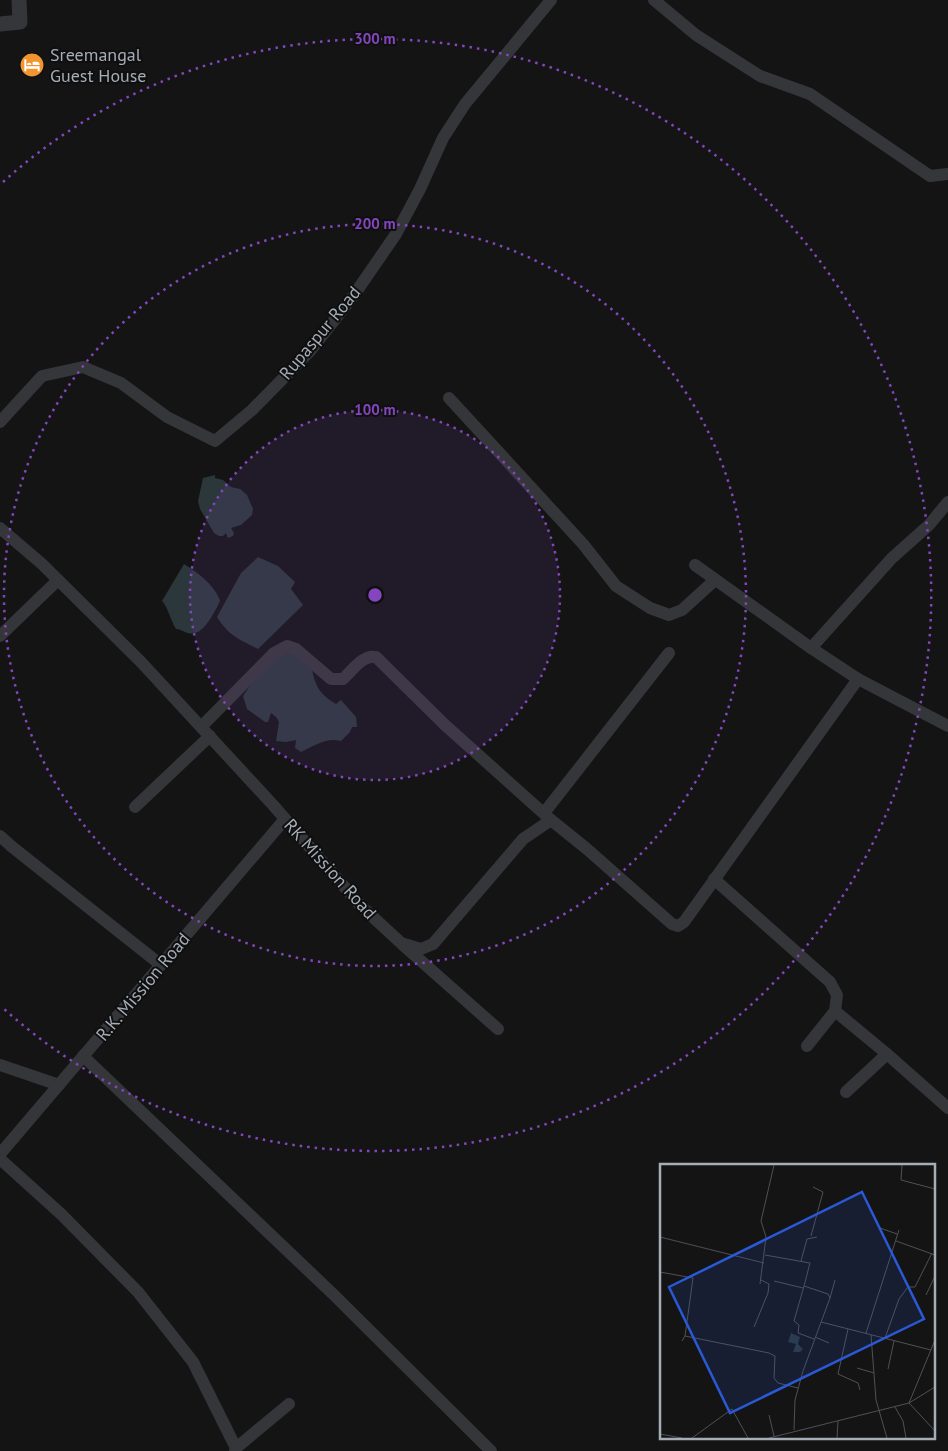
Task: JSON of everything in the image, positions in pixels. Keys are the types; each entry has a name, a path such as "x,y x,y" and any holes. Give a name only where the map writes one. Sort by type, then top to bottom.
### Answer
{"street":[{"path":"0,24 20,22 19,0"},
{"name":"Rupaspur Road","path":"0,422 42,376 83,367 121,383 167,417 215,442 252,410 310,351 354,294 396,234 420,189 443,138 465,104 551,0"},
{"path":"654,0 696,35 760,76 810,94 930,176 948,174"},
{"path":"449,398 583,544 616,586 650,608 669,615 682,610 714,580"},
{"path":"811,648 892,558 929,525 948,502"},
{"name":"RK Mission Road","path":"0,528 42,564 141,662 285,819 361,906 401,944 498,1029"},
{"path":"694,565 858,679 948,726"},
{"path":"0,636 58,580"},
{"path":"135,807 274,653 287,646 296,649 331,679 343,679 362,660 372,656 445,725 547,816 672,924 678,926 684,922 858,679"},
{"path":"401,944 421,948 433,944 523,839 547,816 669,653"},
{"name":"R.K. Mission Road","path":"0,1154 285,819"},
{"path":"0,836 161,965"},
{"path":"714,879 830,982 837,995 835,1011 807,1046"},
{"path":"835,1011 888,1054 948,1108"},
{"path":"846,1092 888,1054"},
{"path":"83,1056 335,1296 491,1451"},
{"path":"0,1065 59,1085"},
{"path":"0,1158 61,1214 138,1292 193,1362 236,1449 289,1404"}],"shaded area":[{"path":"215,475 215,478 223,480 231,487 240,489 247,495 253,509 252,515 241,525 231,528 234,533 233,536 228,538 226,533 223,536 219,536 214,533 200,509 198,501 203,478"},
{"path":"258,557 278,566 295,582 291,589 303,605 258,649 230,633 217,617 241,573"},
{"path":"184,564 210,585 220,601 208,623 199,632 188,633 176,629 162,601"},
{"path":"290,651 312,669 317,686 326,697 336,704 341,700 356,717 357,727 352,727 350,732 341,741 325,741 301,752 295,748 296,740 276,741 279,722 271,713 268,722 265,722 247,709 243,696 253,681 277,656"}],"place":[{"name":"Sreemangal Guest House","path":"32,65"}]}
